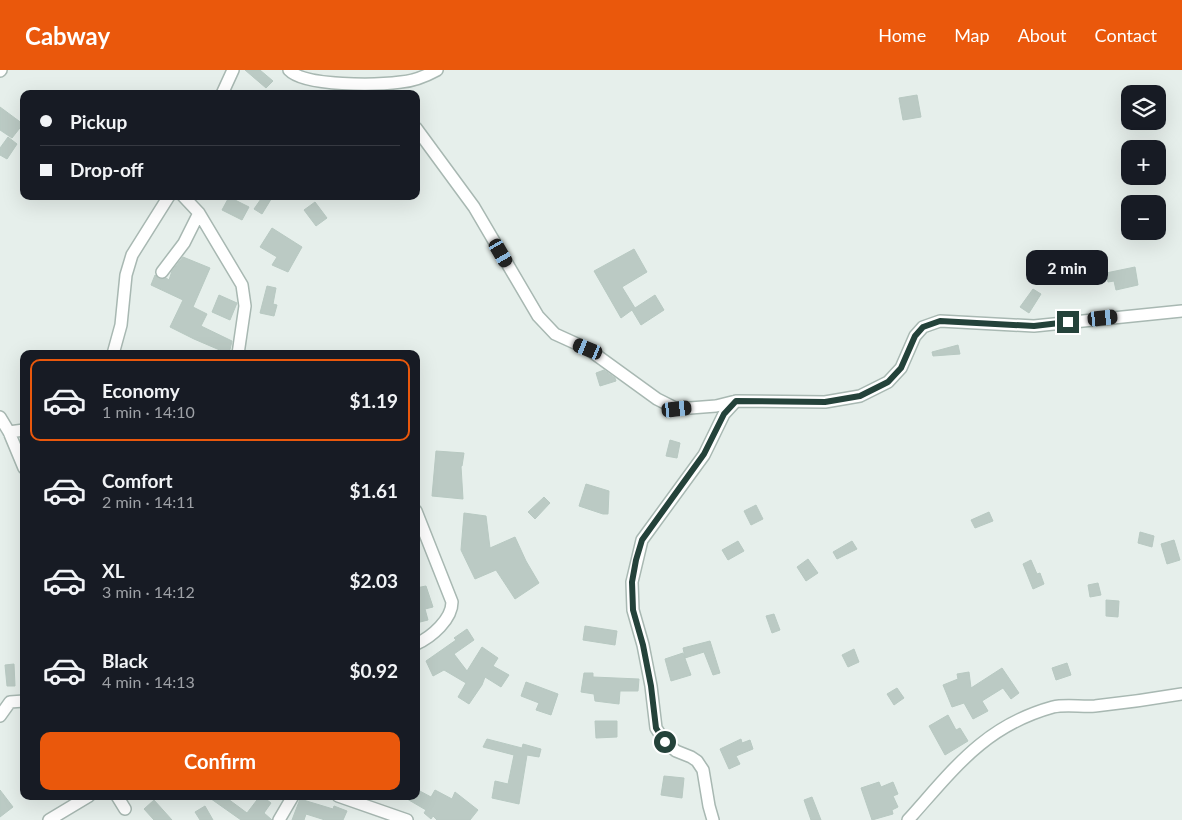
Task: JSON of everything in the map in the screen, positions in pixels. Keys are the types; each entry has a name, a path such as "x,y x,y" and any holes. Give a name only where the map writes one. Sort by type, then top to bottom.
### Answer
{"street":[{"path":"224,90 233,70"},
{"path":"289,70 292,74 307,79 331,83 374,84 402,82 426,76 437,70"},
{"path":"374,84 380,90"},
{"path":"420,133 474,206 538,316 554,334 588,349 657,399 677,409 716,406 736,401 825,402 860,396 888,382 901,368 915,336 923,327 940,321 1034,326 1182,311"},
{"path":"114,350 121,326 126,274 132,256 167,200"},
{"path":"187,200 199,213 242,285 246,306 239,350"},
{"path":"162,272 184,242 199,213"},
{"path":"713,820 703,770 691,756 676,751 665,742 656,728 651,686 643,645 633,610 632,582 642,540 704,454 724,414 736,401"},
{"path":"0,417 9,432 20,458"},
{"path":"9,432 20,431"},
{"path":"420,521 452,602 452,608 434,634 420,642"},
{"path":"908,820 964,758 995,732 1022,718 1055,707 1126,703 1182,694"},
{"path":"0,716 10,702 20,701"},
{"path":"49,820 82,800"},
{"path":"119,800 125,809"},
{"path":"279,820 291,800"},
{"path":"350,800 407,820"}],"building":[{"path":"245,70 260,70 273,81 266,88"},
{"path":"917,95 921,117 903,120 899,98"},
{"path":"0,107 20,122 20,128 12,138 0,130"},
{"path":"8,137 17,144 7,159 0,155 0,148"},
{"path":"227,200 235,200 249,207 242,220 222,210"},
{"path":"260,200 271,200 262,214 254,209"},
{"path":"315,202 327,218 316,226 304,210"},
{"path":"272,228 302,247 288,272 272,265 277,257 260,247"},
{"path":"634,249 647,272 622,287 635,308 655,295 664,310 641,325 632,310 621,318 594,271"},
{"path":"183,257 210,268 193,307 207,314 201,326 232,341 230,350 220,350 170,327 183,300 151,285 155,275 161,279 166,278 169,280 172,271"},
{"path":"1135,267 1138,285 1116,290 1114,281 1108,282 1106,273"},
{"path":"267,286 276,288 273,304 277,305 274,316 260,313"},
{"path":"1033,289 1041,294 1029,313 1020,307"},
{"path":"219,295 237,303 230,320 212,312"},
{"path":"958,345 960,354 933,356 932,352"},
{"path":"604,370 615,378 616,381 600,386 596,373"},
{"path":"670,440 680,443 677,458 666,456"},
{"path":"436,451 464,453 461,466 463,499 432,496"},
{"path":"586,484 609,491 608,514 579,506"},
{"path":"544,497 550,503 535,519 528,512"},
{"path":"756,505 763,519 751,525 744,511"},
{"path":"989,512 993,521 975,528 971,520"},
{"path":"464,513 486,516 490,548 515,537 539,583 515,599 496,570 475,579 461,550"},
{"path":"1140,532 1154,536 1152,547 1138,543"},
{"path":"1174,540 1180,560 1167,564 1161,544"},
{"path":"738,541 744,551 728,560 722,550"},
{"path":"852,541 857,549 837,559 833,552"},
{"path":"808,559 818,573 806,581 797,567"},
{"path":"1031,560 1037,574 1040,573 1044,584 1033,589 1023,564"},
{"path":"1098,583 1101,595 1090,597 1088,585"},
{"path":"426,586 433,607 425,609 428,620 420,622 420,587"},
{"path":"1106,600 1119,601 1118,617 1106,616"},
{"path":"774,614 780,630 772,633 766,616"},
{"path":"585,626 617,631 615,645 583,640"},
{"path":"467,629 474,640 454,654 467,671 482,647 498,658 493,666 509,675 501,687 485,677 469,704 458,697 466,683 444,670 433,676 426,661 456,640 454,638"},
{"path":"710,641 720,673 713,675 704,652 685,658 683,648"},
{"path":"854,649 859,662 848,667 842,655"},
{"path":"683,653 691,675 671,681 665,659"},
{"path":"1067,663 1071,675 1056,680 1052,668"},
{"path":"14,664 15,686 7,686 5,665"},
{"path":"1002,668 1019,693 1011,699 1003,688 982,701 988,711 973,719 964,703 952,707 943,685 958,679 957,674 969,672 971,688"},
{"path":"584,673 593,673 593,677 639,679 638,691 620,691 619,704 595,701 594,694 581,692"},
{"path":"526,682 558,694 551,715 536,710 539,703 521,696"},
{"path":"897,688 904,698 894,705 887,694"},
{"path":"948,715 956,730 960,728 968,741 945,755 929,726"},
{"path":"595,721 617,721 617,737 596,738"},
{"path":"487,739 522,748 523,744 541,749 539,757 527,755 519,804 492,798 495,781 508,784 514,755 483,747"},
{"path":"741,739 742,743 750,740 753,749 736,756 740,764 729,769 720,749"},
{"path":"664,776 684,778 682,798 661,795"},
{"path":"879,782 881,787 893,782 898,794 893,796 898,807 892,810 893,814 872,820 861,788"},
{"path":"0,790 13,807 0,817"},
{"path":"435,790 452,799 455,792 478,810 470,820 437,820 433,816 431,819 424,813 426,810 409,800 420,800 420,791 431,797"},
{"path":"812,797 821,820 811,820 804,800"},
{"path":"154,800 172,820 154,820 144,809"},
{"path":"213,800 229,800 247,813 257,800 267,800 271,803 264,813 272,820 241,820"},
{"path":"300,800 333,809 334,806 347,811 343,820 325,820 306,814 304,820 292,820"},
{"path":"205,806 213,820 200,820 195,812"}],"route":[{"path":"665,742 656,728 651,686 643,645 633,610 632,582 636,560 642,540 704,454 724,414 736,401 825,402 860,396 888,382 901,368 915,336 923,327 940,321 1034,326 1068,322"}]}
